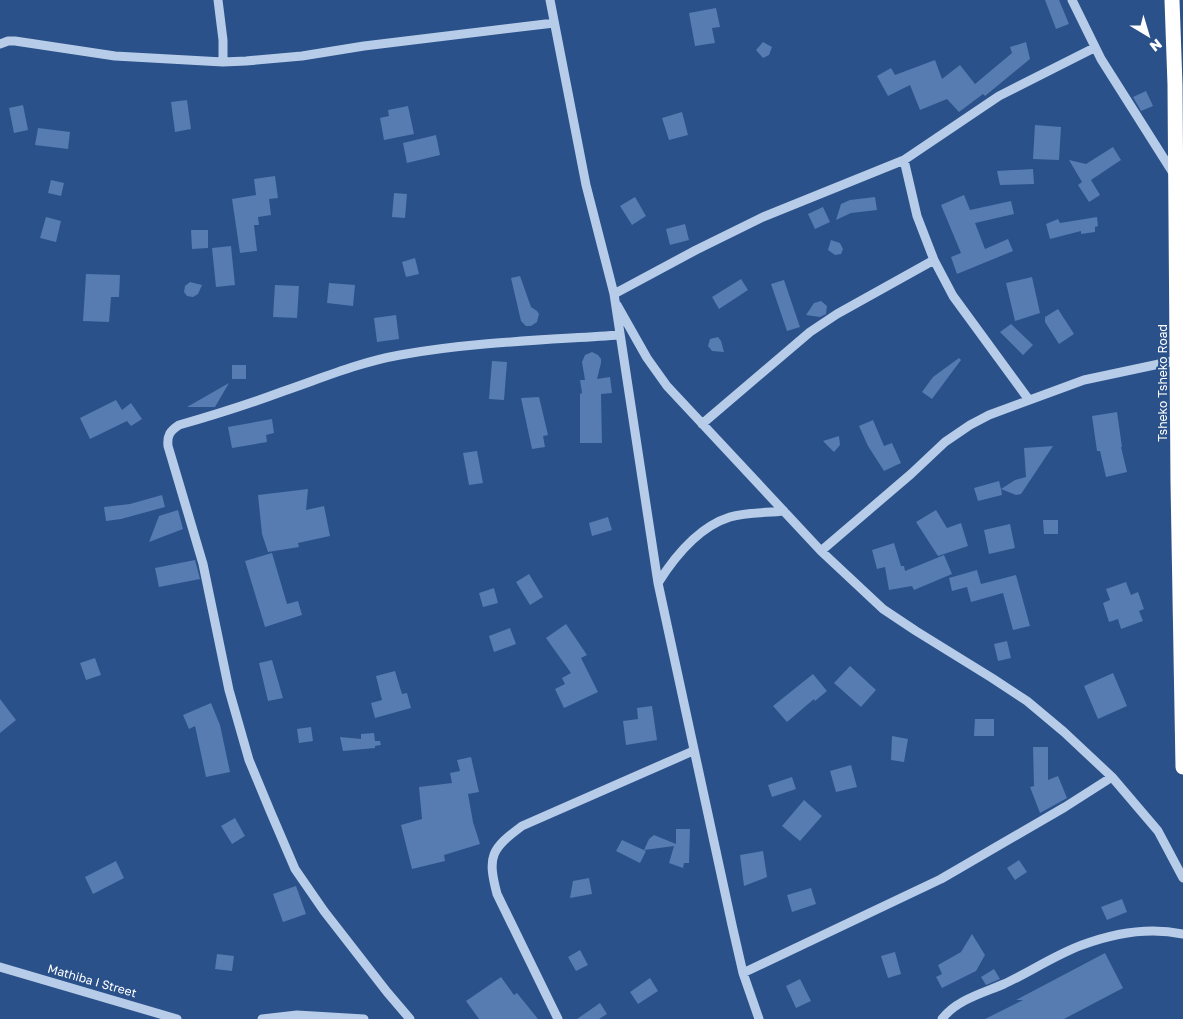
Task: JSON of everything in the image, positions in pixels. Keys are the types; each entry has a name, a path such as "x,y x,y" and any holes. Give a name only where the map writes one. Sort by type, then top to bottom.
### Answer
{"highway":[{"name":"Tsheko Tsheko Road","path":"1172,0 1176,179 1180,222 1178,482 1182,616 1183,767"}],"street":[{"path":"218,0 223,40 223,62"},
{"path":"550,0 586,185 614,297 658,583 693,751 743,973 759,1019"},
{"path":"1072,0 1094,48 1176,179"},
{"path":"0,44 8,40 114,56 223,62 302,56 364,46 554,23"},
{"path":"614,297 696,250 763,217 904,160 1000,96 1094,48"},
{"path":"904,160 917,216 934,260 953,296 1029,400"},
{"path":"702,424 810,332 837,314 934,260"},
{"path":"614,297 647,358 667,386 820,551 883,608 916,632 1027,701 1064,732 1112,777 1158,830 1183,878"},
{"path":"410,1019 324,911 295,869 249,760 229,690 203,564 168,446 168,435 178,425 251,403 370,362 400,355 447,348 620,335"},
{"path":"820,551 911,474 945,442 989,415 1084,380 1180,367"},
{"path":"658,583 672,560 689,542 707,529 731,517 784,511"},
{"path":"558,1019 497,894 491,872 496,850 522,826 693,751"},
{"path":"743,973 941,878 1112,777"},
{"path":"942,1019 949,1010 969,999 1004,984 1082,945 1121,934 1165,930 1183,934"},
{"name":"Mathiba I Street","path":"0,968 177,1019"},
{"path":"262,1019 272,1016 296,1015 364,1019"}],"building":[{"path":"1045,0 1059,0 1069,24 1056,29"},
{"path":"716,8 720,27 712,28 715,43 695,46 689,13"},
{"path":"763,42 772,47 769,55 763,58 756,50"},
{"path":"1026,42 1030,59 985,96 983,94 959,112 947,99 920,110 910,85 888,96 877,76 891,68 895,75 935,60 942,79 960,65 975,84 1012,53 1010,47"},
{"path":"1146,91 1153,106 1141,111 1133,97"},
{"path":"187,100 191,129 175,132 171,102"},
{"path":"23,105 28,130 14,133 9,108"},
{"path":"408,106 414,134 384,140 380,118 389,116 388,110"},
{"path":"682,112 688,135 669,140 662,118"},
{"path":"1035,125 1061,127 1059,160 1033,159"},
{"path":"38,128 70,132 68,149 35,145"},
{"path":"436,135 440,155 407,163 403,143"},
{"path":"1113,147 1121,160 1091,180 1100,195 1089,202 1078,185 1082,182 1069,160 1086,164"},
{"path":"1033,169 1034,184 1000,185 997,171"},
{"path":"275,176 278,198 269,199 271,215 258,217 259,225 254,225 257,251 240,253 232,199 256,195 254,179"},
{"path":"51,180 64,183 61,196 48,193"},
{"path":"394,193 407,194 405,218 392,217"},
{"path":"964,195 970,210 1011,201 1014,214 975,223 985,249 1008,239 1013,251 957,274 951,257 961,253 941,205"},
{"path":"635,197 646,216 632,225 620,206"},
{"path":"875,197 877,210 851,213 836,220 841,204 850,200"},
{"path":"823,207 830,222 815,229 808,214"},
{"path":"46,217 61,221 56,242 40,238"},
{"path":"1097,217 1098,226 1095,227 1095,232 1081,234 1081,231 1050,239 1046,224 1058,219 1060,223"},
{"path":"685,224 689,240 670,245 666,229"},
{"path":"191,230 208,230 208,248 192,249"},
{"path":"831,240 840,243 843,249 841,254 835,255 828,250"},
{"path":"231,246 235,285 216,287 212,248"},
{"path":"415,258 419,274 406,277 402,262"},
{"path":"86,274 120,275 119,297 111,297 109,322 83,321"},
{"path":"520,276 531,307 539,314 537,322 531,326 526,326 521,321 511,278"},
{"path":"1032,277 1040,313 1015,321 1006,283"},
{"path":"741,279 748,290 719,309 712,297"},
{"path":"784,280 800,327 787,331 771,284"},
{"path":"190,282 202,285 198,294 193,297 187,296 184,292 185,286"},
{"path":"329,283 355,285 353,306 327,303"},
{"path":"275,285 299,286 297,318 273,317"},
{"path":"821,301 827,306 826,314 820,317 806,315 814,303"},
{"path":"1058,309 1074,334 1059,344 1045,322 1045,317"},
{"path":"396,315 399,339 377,342 374,318"},
{"path":"1011,324 1033,345 1023,355 1000,332"},
{"path":"718,337 724,352 712,351 708,346 710,339"},
{"path":"592,352 601,359 597,379 610,377 612,393 601,394 602,443 580,443 580,394 582,393 580,380 585,380 582,362 585,355"},
{"path":"959,358 961,360 932,399 922,392 933,377"},
{"path":"492,361 507,362 504,400 489,399"},
{"path":"232,365 246,365 246,379 232,379"},
{"path":"229,383 215,407 187,407"},
{"path":"539,397 548,435 543,436 545,447 532,449 521,398"},
{"path":"116,400 122,410 131,403 142,419 131,426 127,421 90,439 80,418"},
{"path":"1117,412 1121,447 1127,472 1106,477 1100,451 1097,451 1092,416"},
{"path":"272,419 274,433 266,435 267,442 232,448 228,427"},
{"path":"873,420 884,446 892,443 901,463 884,471 868,446 859,426"},
{"path":"839,436 840,445 834,452 823,441"},
{"path":"1053,446 1021,494 1016,495 1001,489 1015,480 1026,477 1024,448"},
{"path":"477,451 483,483 469,485 463,453"},
{"path":"999,481 1002,495 978,501 974,488"},
{"path":"308,489 306,510 324,506 330,536 298,543 299,547 268,552 262,534 258,495"},
{"path":"162,495 165,507 121,519 106,521 104,507 130,504"},
{"path":"178,510 183,529 149,542 159,516"},
{"path":"936,510 947,528 961,523 968,546 938,556 916,522"},
{"path":"608,517 612,530 592,536 589,523"},
{"path":"1043,520 1058,520 1058,534 1044,534"},
{"path":"1010,524 1015,548 989,554 984,530"},
{"path":"894,543 901,566 904,566 905,571 944,555 952,574 914,590 912,586 889,590 885,567 877,569 872,550"},
{"path":"272,553 287,604 298,601 302,615 265,627 245,561"},
{"path":"195,560 200,579 159,587 155,568"},
{"path":"977,570 981,584 1016,575 1030,626 1013,630 1003,593 971,602 967,587 952,591 949,578"},
{"path":"529,574 543,597 530,605 516,582"},
{"path":"1126,582 1131,595 1138,592 1144,609 1139,611 1143,621 1121,629 1118,619 1109,622 1103,603 1110,600 1106,589"},
{"path":"494,588 498,603 483,607 479,593"},
{"path":"566,624 587,655 581,658 598,692 564,708 555,689 565,684 562,678 571,673 546,638"},
{"path":"510,628 516,644 494,652 489,636"},
{"path":"1007,641 1011,658 998,661 994,644"},
{"path":"95,658 101,675 86,680 80,663"},
{"path":"272,660 283,698 268,701 259,663"},
{"path":"850,666 876,690 861,707 834,683"},
{"path":"395,671 402,694 407,693 411,708 375,718 371,703 382,700 376,676"},
{"path":"1113,673 1127,706 1098,719 1084,686"},
{"path":"813,674 827,691 815,701 814,699 787,722 773,706"},
{"path":"0,699 16,720 0,733"},
{"path":"211,703 220,725 230,772 206,777 195,726 189,729 183,715"},
{"path":"652,706 657,740 626,745 623,721 638,719 637,708"},
{"path":"975,719 994,719 994,736 974,736"},
{"path":"311,727 313,741 299,743 297,729"},
{"path":"374,733 375,741 380,741 381,745 375,746 375,748 343,751 340,737 361,739 361,734"},
{"path":"892,736 908,739 904,762 891,760"},
{"path":"1033,747 1048,747 1048,780 1058,776 1067,798 1040,813 1030,787 1034,786"},
{"path":"471,757 479,792 468,794 473,822 480,844 444,855 445,861 412,869 401,825 422,819 419,787 452,783 450,773 460,771 457,760"},
{"path":"851,765 857,787 836,792 830,771"},
{"path":"792,777 796,789 772,797 768,785"},
{"path":"804,800 822,816 800,841 782,826"},
{"path":"235,818 245,836 232,844 221,826"},
{"path":"676,829 690,829 689,863 684,863 683,868 669,863 674,846 644,850 649,839 654,835 676,844"},
{"path":"622,840 646,851 640,863 616,851"},
{"path":"763,851 767,877 744,886 740,855"},
{"path":"1019,860 1027,872 1015,880 1007,868"},
{"path":"116,861 124,878 93,894 85,877"},
{"path":"589,878 592,894 570,898 573,881"},
{"path":"296,886 306,914 283,922 273,894"},
{"path":"811,888 816,904 792,912 787,895"},
{"path":"1122,899 1127,912 1107,920 1101,907"},
{"path":"972,934 985,955 976,971 942,988 936,977 942,974 938,965 961,952"},
{"path":"580,950 588,965 576,971 568,957"},
{"path":"895,952 901,974 888,978 881,956"},
{"path":"1105,953 1123,988 1064,1019 985,1019 1023,1000 1016,1000"},
{"path":"217,954 234,956 232,971 215,969"},
{"path":"994,969 1000,979 986,985 981,977"},
{"path":"501,977 514,995 517,993 538,1019 479,1019 466,1001"},
{"path":"650,978 658,991 638,1004 630,992"},
{"path":"800,979 811,1001 796,1008 786,986"},
{"path":"600,1003 607,1014 599,1019 577,1019"}]}
